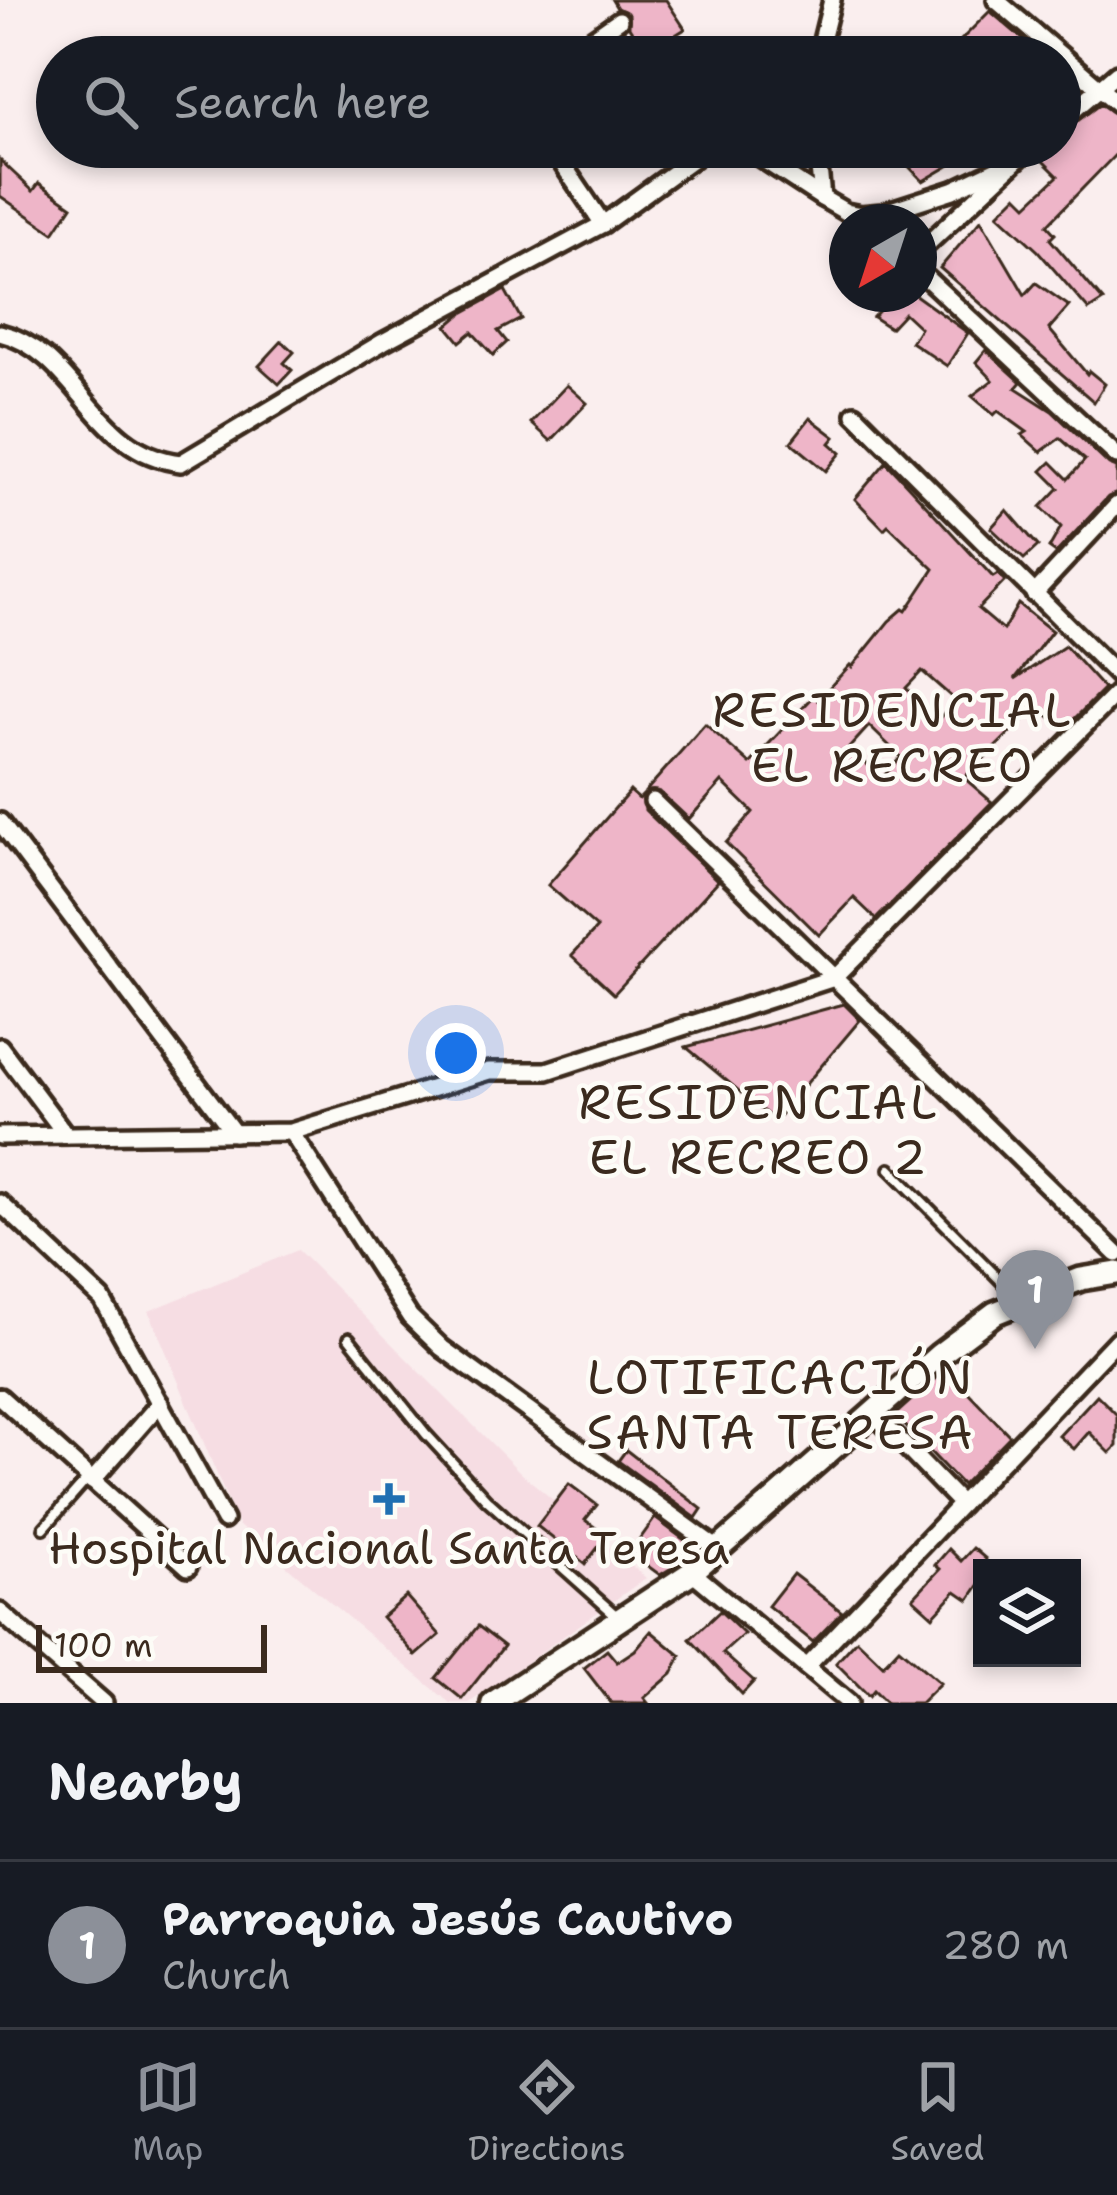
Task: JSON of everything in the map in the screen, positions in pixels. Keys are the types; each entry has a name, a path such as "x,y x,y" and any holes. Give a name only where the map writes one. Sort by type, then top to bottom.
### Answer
{"street":[{"path":"823,36 832,0"},
{"path":"996,0 1039,36"},
{"path":"596,36 619,20"},
{"path":"1081,70 1117,103"},
{"path":"1081,104 1117,73"},
{"path":"565,168 603,224"},
{"path":"0,333 23,338 55,365 107,429 163,461 181,463 383,342 603,224 680,168"},
{"path":"776,168 846,212 861,215 953,190 996,168"},
{"path":"819,168 822,198"},
{"path":"937,238 1010,168"},
{"path":"937,288 1117,456"},
{"path":"855,414 1117,675"},
{"path":"1034,594 1117,505"},
{"path":"0,1136 291,1132 489,1071 547,1071 569,1065 834,979 1117,693"},
{"path":"653,801 1117,1254"},
{"path":"0,822 234,1132"},
{"path":"0,1047 66,1135"},
{"path":"291,1132 410,1317 442,1348 718,1550"},
{"path":"0,1203 103,1299 224,1520"},
{"path":"494,1703 692,1572 872,1412 995,1313 1082,1279 1117,1273"},
{"path":"806,1667 1117,1340"},
{"path":"0,1397 188,1567"},
{"path":"90,1479 160,1403"},
{"path":"872,1412 961,1504"},
{"path":"692,1572 850,1703"},
{"path":"0,1612 104,1703"}],"lane":[{"path":"890,1169 1022,1301"},
{"path":"349,1338 485,1499 620,1619"},
{"path":"44,1528 90,1479"}],"shaded area":[{"name":"Hospital Nacional Santa Teresa","path":"298,1250 521,1473 646,1578 469,1703 450,1703 238,1525 149,1311"}],"building":[{"path":"612,0 666,0 685,29 674,36 633,36 629,14"},
{"path":"990,11 1019,36 965,36"},
{"path":"1100,104 1117,115 1117,153 1047,225 1055,234 1050,239 1103,301 1089,310 998,214 1017,195 1027,205 1058,176 1050,168 1081,168 1081,118"},
{"path":"0,160 33,191 39,183 72,206 54,233 0,196"},
{"path":"910,168 945,168 923,181"},
{"path":"981,220 1025,295 1036,283 1069,306 1049,329 1087,374 1105,384 1094,402 940,268"},
{"path":"505,290 521,319 498,331 507,342 493,355 472,332 460,342 447,326"},
{"path":"937,311 968,333 947,366 911,342 920,328 904,313 890,328 873,317 878,312"},
{"path":"282,341 294,352 284,363 292,370 279,384 259,366"},
{"path":"986,350 1021,382 1016,388 1052,411 1117,468 1117,493 1056,553 1049,548 1061,527 1041,507 1059,488 1042,471 1051,462 1068,479 1085,460 1060,438 1041,452 1022,435 1027,432 998,411 994,415 972,396 993,380 976,362"},
{"path":"567,385 587,403 551,441 531,423"},
{"path":"810,418 835,437 830,443 841,453 826,471 791,442"},
{"path":"886,462 993,577 998,574 1005,581 978,609 1003,630 1018,604 1052,631 1015,679 1065,646 1104,689 1063,730 1038,705 964,778 992,802 876,919 854,898 819,935 726,843 753,812 722,782 689,819 660,792 646,791 705,724 750,764 814,696 818,700 852,667 889,621 906,611 934,569 855,499","holes":["922,671 955,700 937,721 906,688","869,726 901,757 882,778 849,748"]},
{"path":"1007,510 1038,546 1024,559 991,528"},
{"path":"630,791 639,799 643,795 645,810 718,881 614,994 572,955 597,928 548,885"},
{"path":"844,1004 860,1020 775,1121 686,1047"},
{"path":"946,1369 1010,1436 962,1485 895,1415"},
{"path":"1097,1395 1117,1415 1117,1446 1110,1453 1089,1432 1074,1449 1059,1436"},
{"path":"626,1450 702,1509 696,1518 618,1461"},
{"path":"569,1484 597,1505 585,1520 607,1536 585,1564 537,1526"},
{"path":"655,1518 690,1544 675,1566 660,1575 630,1553"},
{"path":"973,1548 986,1559 973,1559 973,1594 969,1600 956,1591 933,1616 913,1598 940,1569 935,1565 949,1549 961,1561"},
{"path":"793,1574 842,1612 813,1642 768,1606"},
{"path":"406,1596 440,1635 416,1656 382,1617"},
{"path":"720,1611 744,1634 723,1653 754,1681 742,1694 690,1639"},
{"path":"478,1626 504,1646 462,1699 436,1678"},
{"path":"651,1631 681,1656 672,1674 644,1698 648,1703 611,1703 584,1668 607,1650 617,1662"},
{"path":"857,1640 883,1665 899,1648 940,1683 920,1703 887,1703 874,1690 869,1696 836,1663"}],"place":[{"name":"Parroquia Jesús Cautivo","path":"1035,1349"},
{"name":"Hospital Nacional Santa Teresa","path":"389,1499"}],"district":[{"name":"RESIDENCIAL EL RECREO","path":"893,738"},
{"name":"RESIDENCIAL EL RECREO 2","path":"759,1130"},
{"name":"LOTIFICACIÓN SANTA TERESA","path":"781,1404"}]}
